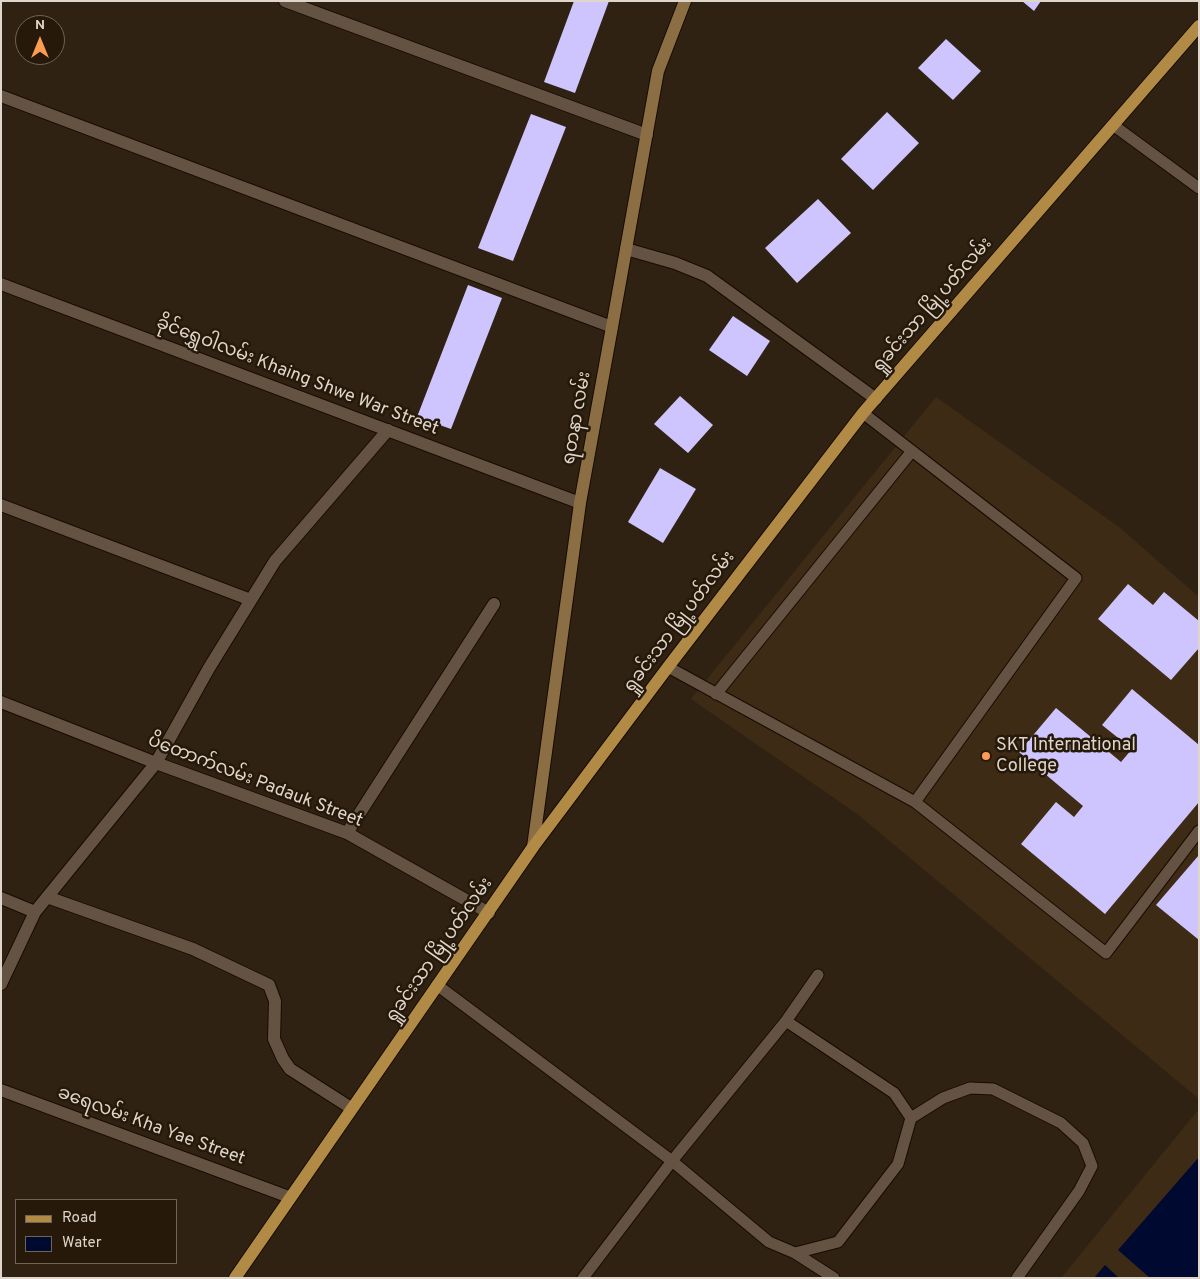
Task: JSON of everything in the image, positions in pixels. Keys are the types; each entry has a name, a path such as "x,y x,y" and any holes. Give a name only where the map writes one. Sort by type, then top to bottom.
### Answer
{"main road":[{"name":"ရတနာ လမ်း","path":"533,847 580,503 658,71 685,1"},
{"name":"ရှုခင်းသာ မြို့ပတ်လမ်း","path":"235,1278 289,1197 489,913 533,847 863,413 1199,26"}],"street":[{"path":"285,1 647,134"},
{"path":"1,96 612,328"},
{"path":"626,249 675,263 707,276 876,399"},
{"name":"ခိုင်ရွှေဝါလမ်း Khaing Shwe War Street","path":"1,284 580,503"},
{"path":"1,984 36,912 156,763 209,668 276,561 388,430"},
{"path":"1,504 251,600"},
{"path":"347,833 494,604"},
{"name":"ပိတောက်လမ်း Padauk Street","path":"1,702 156,763 347,833 489,913"},
{"path":"1,898 36,912"},
{"path":"47,898 194,949 269,985 275,1001 274,1039 283,1059 290,1069 351,1108"},
{"name":"ခရေလမ်း Kha Yae Street","path":"1,1090 289,1197"}],"lane":[{"path":"1113,125 1199,188"},
{"path":"863,413 1076,578 914,802"},
{"path":"716,694 912,451"},
{"path":"668,667 914,802 1106,953 1199,831"},
{"path":"583,1278 672,1161 786,1021 818,975"},
{"path":"437,985 672,1161 769,1242 795,1253 834,1278"},
{"path":"786,1021 894,1093 911,1118"},
{"path":"795,1253 838,1242 898,1164 911,1118 943,1098 970,1088 993,1089 1062,1123 1083,1143 1092,1166 1079,1191 1017,1278"}],"shaded area":[{"name":"SKT International College","path":"936,397 1119,527 1199,597 1199,1099 856,813 691,699"},
{"path":"1199,1109 1199,1278 1061,1278"}],"water":[{"path":"1199,1157 1199,1278 1150,1278 1118,1250"},
{"path":"1105,1265 1119,1278 1094,1278"}],"building":[{"path":"574,1 609,1 575,93 544,82"},
{"path":"1022,1 1041,1 1034,11"},
{"path":"946,39 981,71 953,100 918,68"},
{"path":"887,112 919,143 873,190 841,159"},
{"path":"531,114 566,127 513,261 478,248"},
{"path":"818,199 851,233 797,283 765,248"},
{"path":"468,285 502,298 451,429 417,417"},
{"path":"733,316 770,341 747,376 709,350"},
{"path":"680,396 713,425 688,453 654,424"},
{"path":"660,468 696,489 663,543 628,522"},
{"path":"1128,584 1153,605 1164,592 1199,621 1199,648 1171,680 1098,619"},
{"path":"1132,689 1199,745 1199,802 1105,914 1021,844 1056,802 1074,817 1083,806 1019,752 1056,708 1121,762 1132,749 1102,725"},
{"path":"1199,855 1199,940 1156,905"}],"place":[{"name":"SKT International College","path":"986,756"}]}
